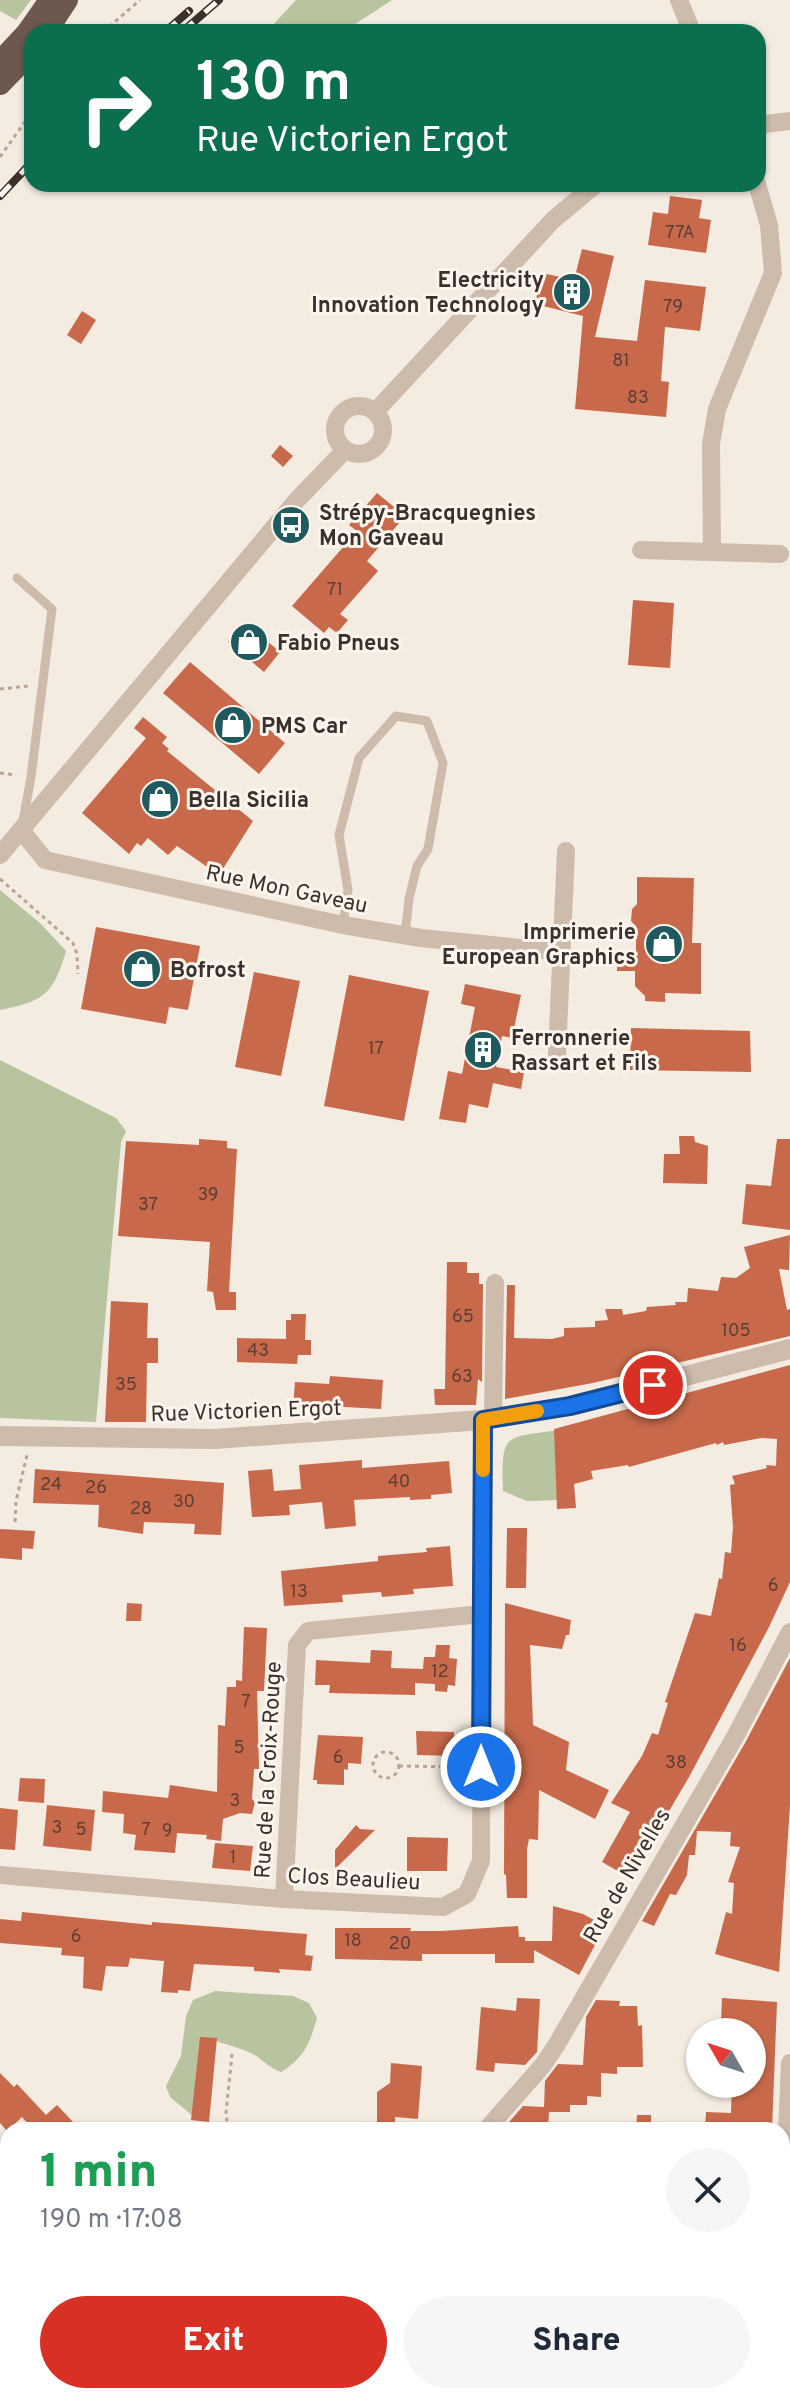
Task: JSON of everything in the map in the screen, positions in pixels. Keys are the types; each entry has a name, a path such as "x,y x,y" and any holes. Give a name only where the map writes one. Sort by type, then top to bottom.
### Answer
{"highway":[{"path":"33,24 50,0"},
{"path":"51,24 67,0"},
{"path":"0,62 24,36"},
{"path":"0,84 24,59"}],"street":[{"path":"679,0 689,24"},
{"path":"766,124 790,121"},
{"path":"375,412 553,220 586,192"},
{"path":"712,552 711,444 717,409 773,273 769,225 759,192"},
{"path":"353,406 375,412 383,426 380,442 368,452 345,450 336,437 336,422 340,415 353,406"},
{"path":"0,855 297,500 345,450"},
{"path":"641,550 780,554"},
{"name":"Rue Mon Gaveau","path":"21,830 45,860 343,925 405,936 561,952"},
{"path":"557,1054 566,851"},
{"path":"488,1419 495,1283"},
{"name":"Rue Victorien Ergot","path":"0,1436 214,1439 488,1419 570,1406 790,1349"},
{"name":"Clos Beaulieu","path":"0,1875 284,1899 443,1907 467,1894 481,1861 482,1614 488,1419"},
{"name":"Rue de la Croix-Rouge","path":"284,1899 297,1645 301,1637 308,1631 482,1614"},
{"name":"Rue de Nivelles","path":"493,2122 543,2065 557,2044 735,1737 790,1632"},
{"path":"788,2122 790,2063"}],"lane":[{"path":"17,578 52,609 31,777 21,830"},
{"path":"343,925 348,890 339,835 359,758 396,716 427,721 443,763 428,849 417,866 409,899 405,936"}],"path":[{"path":"112,24 140,0"},
{"path":"0,157 24,123"},
{"path":"0,689 43,685"},
{"path":"0,773 31,777"},
{"path":"0,879 73,943 78,974"},
{"path":"15,1522 16,1501 28,1451 27,1436"},
{"path":"387,1752 394,1755 399,1766 392,1776 384,1778 373,1766 376,1758 387,1752"},
{"path":"399,1766 481,1767"},
{"path":"230,2122 226,2113 232,2054"}],"green space":[{"path":"0,0 31,0 16,20 0,11"},
{"path":"296,0 392,0 355,24 274,24"},
{"path":"0,890 40,923 66,951 56,978 45,994 27,1003 0,1010"},
{"path":"0,1060 116,1118 126,1131 121,1142 96,1422 0,1418"},
{"path":"559,1430 560,1500 527,1501 503,1491 503,1458 510,1441"},
{"path":"215,1991 293,1996 309,2003 317,2018 305,2049 281,2072 249,2052 209,2040 199,2121 170,2097 166,2086 181,2056 186,2016 193,2000"}],"building":[{"path":"670,196 702,200 699,218 711,220 706,253 648,245 653,212 668,214"},
{"path":"582,249 614,256 595,337 637,341 645,280 706,287 700,331 665,327 661,381 669,382 666,417 575,409 583,316 535,304 542,273 574,280"},
{"path":"82,311 96,320 81,344 67,335"},
{"path":"280,445 293,456 283,467 271,456"},
{"path":"377,493 405,516 367,561 378,571 340,614 348,620 337,633 329,627 324,633 292,606 357,531 349,525"},
{"path":"633,600 674,603 670,668 628,665"},
{"name":"Fabio Pneus","path":"245,622 280,652 264,672 228,642"},
{"name":"PMS Car","path":"190,662 285,743 259,774 163,693"},
{"name":"Bella Sicilia","path":"143,717 167,737 162,743 169,749 167,751 253,821 219,875 177,846 168,855 148,838 141,846 137,843 129,854 82,813 146,738 134,728"},
{"name":"Imprimerie European Graphics","path":"637,877 694,878 692,943 701,943 701,994 665,993 665,1002 645,1001 645,996 635,986 635,971 617,971 617,953 636,953 636,926 631,921 632,909 637,904"},
{"name":"Bofrost","path":"96,927 200,946 188,1010 169,1007 166,1024 81,1009"},
{"path":"254,972 300,981 281,1076 235,1067"},
{"path":"349,975 429,991 404,1121 324,1106"},
{"name":"Ferronnerie Rassart et Fils","path":"465,984 521,995 512,1038 502,1036 496,1067 524,1072 521,1089 493,1083 488,1108 469,1104 466,1123 439,1119 448,1071 462,1074 475,1007 461,1004"},
{"path":"631,1028 750,1031 751,1072 630,1070"},
{"path":"679,1136 694,1136 695,1142 708,1146 707,1184 663,1183 664,1154 680,1154"},
{"path":"199,1139 227,1141 227,1148 237,1149 229,1292 236,1292 236,1310 216,1310 213,1292 207,1291 210,1242 118,1236 126,1141 199,1145"},
{"path":"777,1139 790,1139 790,1230 742,1224 746,1184 771,1186"},
{"path":"790,1235 789,1270 779,1269 787,1310 790,1309 790,1336 593,1383 505,1399 507,1285 515,1285 514,1338 552,1339 564,1336 564,1328 595,1327 595,1321 608,1320 605,1309 622,1309 623,1315 646,1311 647,1307 687,1302 688,1288 718,1291 721,1277 736,1278 750,1268 744,1247"},
{"path":"447,1262 467,1262 467,1273 479,1273 479,1284 483,1284 482,1382 478,1379 476,1405 435,1405 434,1389 445,1389"},
{"path":"111,1301 148,1303 147,1338 158,1338 158,1363 147,1363 146,1422 105,1422"},
{"path":"291,1314 306,1314 305,1340 311,1340 311,1355 298,1355 297,1364 237,1362 237,1338 286,1339 286,1320 291,1320"},
{"path":"790,1365 790,1582 689,1777 630,1878 602,1862 630,1812 611,1803 642,1756 652,1733 658,1735 668,1703 665,1702 695,1613 711,1616 719,1578 722,1579 725,1552 731,1553 730,1485 735,1484 732,1476 767,1468 766,1465 776,1466 777,1439 761,1438 724,1445 723,1442 716,1443 629,1467 591,1471 593,1479 574,1484 576,1508 557,1509 554,1429"},
{"path":"330,1376 383,1380 381,1409 327,1406 327,1412 293,1409 295,1382 329,1384"},
{"path":"362,1460 362,1468 449,1461 452,1493 431,1495 431,1499 354,1500 356,1526 325,1529 322,1502 289,1505 290,1515 252,1517 248,1471 272,1469 274,1491 301,1489 299,1465"},
{"path":"35,1469 224,1483 221,1535 194,1534 195,1524 144,1522 143,1534 98,1527 99,1505 33,1503"},
{"path":"507,1528 527,1528 526,1588 506,1588"},
{"path":"0,1529 35,1531 33,1549 22,1548 22,1560 0,1558"},
{"path":"450,1546 453,1586 413,1589 414,1594 382,1597 381,1592 342,1595 343,1602 284,1606 281,1571 378,1561 378,1556 427,1552 426,1548"},
{"path":"127,1603 142,1604 141,1621 126,1621"},
{"path":"505,1603 571,1620 569,1635 566,1635 562,1649 530,1645 533,1725 569,1742 566,1770 609,1790 595,1819 539,1790 538,1840 529,1839 527,1849 527,1898 507,1898 504,1874"},
{"path":"244,1627 267,1628 264,1691 257,1691 259,1769 254,1769 252,1799 255,1802 252,1814 240,1813 223,1819 221,1841 206,1839 207,1835 177,1833 175,1853 134,1850 136,1835 123,1833 124,1814 102,1812 103,1791 168,1798 170,1785 217,1792 218,1725 225,1726 227,1687 236,1687 236,1680 242,1681"},
{"path":"436,1645 450,1645 449,1658 457,1659 455,1686 448,1685 447,1692 435,1691 435,1684 415,1683 415,1695 329,1693 330,1685 315,1685 316,1660 370,1663 371,1650 392,1651 391,1668 423,1669 424,1657 435,1657"},
{"path":"790,1658 790,1805 779,1972 715,1954 726,1912 732,1914 734,1883 728,1882 740,1847 730,1846 731,1832 697,1831 695,1855 689,1855 687,1875 676,1895 670,1894 654,1926 642,1921 745,1743"},
{"path":"416,1731 454,1732 454,1756 417,1755"},
{"path":"318,1735 363,1737 361,1764 348,1763 348,1770 344,1769 344,1785 317,1784 317,1780 313,1780"},
{"path":"20,1778 45,1779 44,1803 18,1801"},
{"path":"47,1805 95,1810 91,1851 43,1846"},
{"path":"0,1808 18,1810 15,1850 0,1849"},
{"path":"356,1825 360,1829 375,1830 335,1869 335,1850"},
{"path":"407,1837 448,1838 447,1871 407,1871"},
{"path":"215,1843 253,1846 250,1871 212,1868"},
{"path":"553,1906 583,1914 605,1926 579,1975 534,1950 534,1963 495,1963 495,1954 422,1954 422,1961 335,1959 335,1928 441,1931 518,1926 519,1937 525,1937 525,1941 552,1941"},
{"path":"22,1912 152,1925 152,1922 307,1934 305,1955 313,1956 311,1971 279,1969 280,1973 254,1971 254,1967 194,1964 190,1991 161,1992 164,1961 130,1958 128,1967 106,1966 102,1991 83,1988 84,1957 61,1955 62,1948 0,1943 0,1919 21,1921"},
{"path":"517,1998 540,1999 537,2052 525,2065 495,2063 494,2072 476,2070 481,2007 516,2011"},
{"path":"722,1998 777,2002 772,2122 705,2122 706,2112 731,2113 732,2098 766,2098 766,2018 721,2018"},
{"path":"596,2000 620,2001 619,2006 637,2006 638,2026 642,2025 643,2067 617,2067 617,2074 601,2073 601,2097 587,2096 587,2105 570,2105 570,2112 549,2112 548,2122 509,2122 523,2106 544,2107 545,2081 558,2064 583,2065 586,2017"},
{"path":"200,2037 217,2038 209,2122 191,2120"},
{"path":"391,2063 422,2066 418,2119 395,2117 395,2122 377,2122 377,2092 390,2083"},
{"path":"0,2073 14,2087 17,2084 46,2115 57,2105 73,2122 27,2122 22,2117 17,2122 0,2122"},
{"path":"637,2115 651,2115 651,2122 637,2122"}],"railway":[{"path":"191,24 219,0"},
{"path":"174,24 189,11"},
{"path":"0,196 24,170"}],"slow traffic":[{"path":"483,1470 483,1420 537,1411"}],"place":[{"name":"Electricity Innovation Technology","path":"572,292"},
{"name":"Strépy-Bracquegnies Mon Gaveau","path":"291,525"},
{"name":"Fabio Pneus","path":"249,642"},
{"name":"PMS Car","path":"233,725"},
{"name":"Bella Sicilia","path":"160,799"},
{"name":"Imprimerie European Graphics","path":"664,944"},
{"name":"Bofrost","path":"142,969"},
{"name":"Ferronnerie Rassart et Fils","path":"483,1050"}],"route":[{"path":"481,1767 483,1420 570,1406 653,1385"}]}
